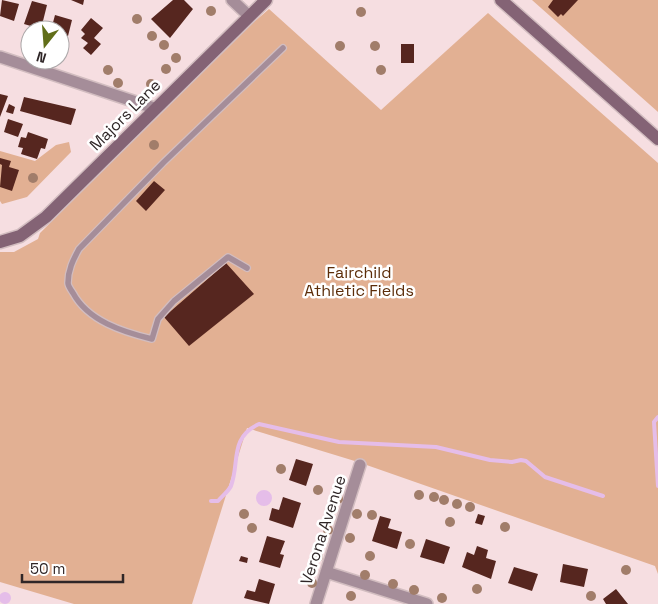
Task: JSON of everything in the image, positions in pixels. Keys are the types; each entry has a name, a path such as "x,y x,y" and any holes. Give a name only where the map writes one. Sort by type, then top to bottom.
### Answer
{"street":[{"path":"232,0 248,16"},
{"name":"Majors Lane","path":"0,242 20,236 35,227 266,0"},
{"path":"501,0 658,139"},
{"path":"0,57 154,108"},
{"name":"Verona Avenue","path":"316,604 360,465"},
{"path":"326,572 427,604"}],"lane":[{"path":"247,268 228,257 174,301 158,319 152,339 115,328 94,316 79,304 68,284 71,264 78,249 164,162 283,48"}],"green space":[{"path":"532,0 658,0 658,112"},
{"name":"Fairchild Athletic Fields","path":"269,9 381,110 488,13 658,163 658,574 655,566 358,462 247,428 192,604 74,604 0,582 0,252 14,252 38,239 40,233 240,34"},
{"path":"69,142 71,152 27,197 2,204 0,201 0,151 35,161 56,145"}],"shaded area":[{"path":"264,490 270,492 272,498 270,504 264,506 258,504 256,498 258,492"},
{"path":"3,592 7,592 11,598 7,604 3,604 -1,600 -1,596"}],"building":[{"path":"2,0 19,4 14,21 0,16"},
{"path":"71,0 84,0 83,5"},
{"path":"173,0 184,0 193,9 170,38 151,19"},
{"path":"553,0 578,0 563,16 561,14 558,17 548,7"},
{"path":"32,1 47,5 43,20 25,20"},
{"path":"55,15 72,20 70,28 70,20 54,20"},
{"path":"91,18 103,28 94,38 101,44 91,55 83,48 88,43 81,38 85,34 81,30"},
{"path":"401,44 414,44 414,63 401,63"},
{"path":"0,94 8,96 0,117"},
{"path":"24,97 76,109 71,125 20,111"},
{"path":"9,104 15,107 13,114 6,112"},
{"path":"8,119 23,124 18,137 4,132"},
{"path":"28,132 48,139 45,149 41,148 37,159 21,154 23,148 18,147 21,137 26,138"},
{"path":"0,158 11,161 9,167 19,170 12,191 0,187 2,165 0,164"},
{"path":"154,181 165,190 146,211 136,201"},
{"path":"226,263 254,294 189,346 164,317"},
{"path":"296,459 313,464 306,486 289,480"},
{"path":"283,497 301,503 293,528 269,520 272,508 279,510"},
{"path":"478,514 485,516 482,525 475,523"},
{"path":"380,516 391,519 388,528 402,532 397,549 372,541"},
{"path":"267,536 285,541 280,554 284,555 280,568 259,562"},
{"path":"426,539 450,547 444,564 420,557"},
{"path":"477,546 488,550 486,558 496,561 491,579 462,567 467,552 474,555"},
{"path":"241,556 248,558 247,563 239,561"},
{"path":"563,564 588,569 584,587 560,582"},
{"path":"514,567 538,574 532,591 508,583"},
{"path":"259,579 275,584 269,604 244,598 247,590 255,592"},
{"path":"616,589 628,604 606,604 603,599"}],"waterway":[{"path":"658,417 654,422 658,486"},
{"path":"211,501 218,501 230,488 234,477 239,443 243,436 259,424 339,442 436,447 490,460 526,461 545,477 603,496"}]}
